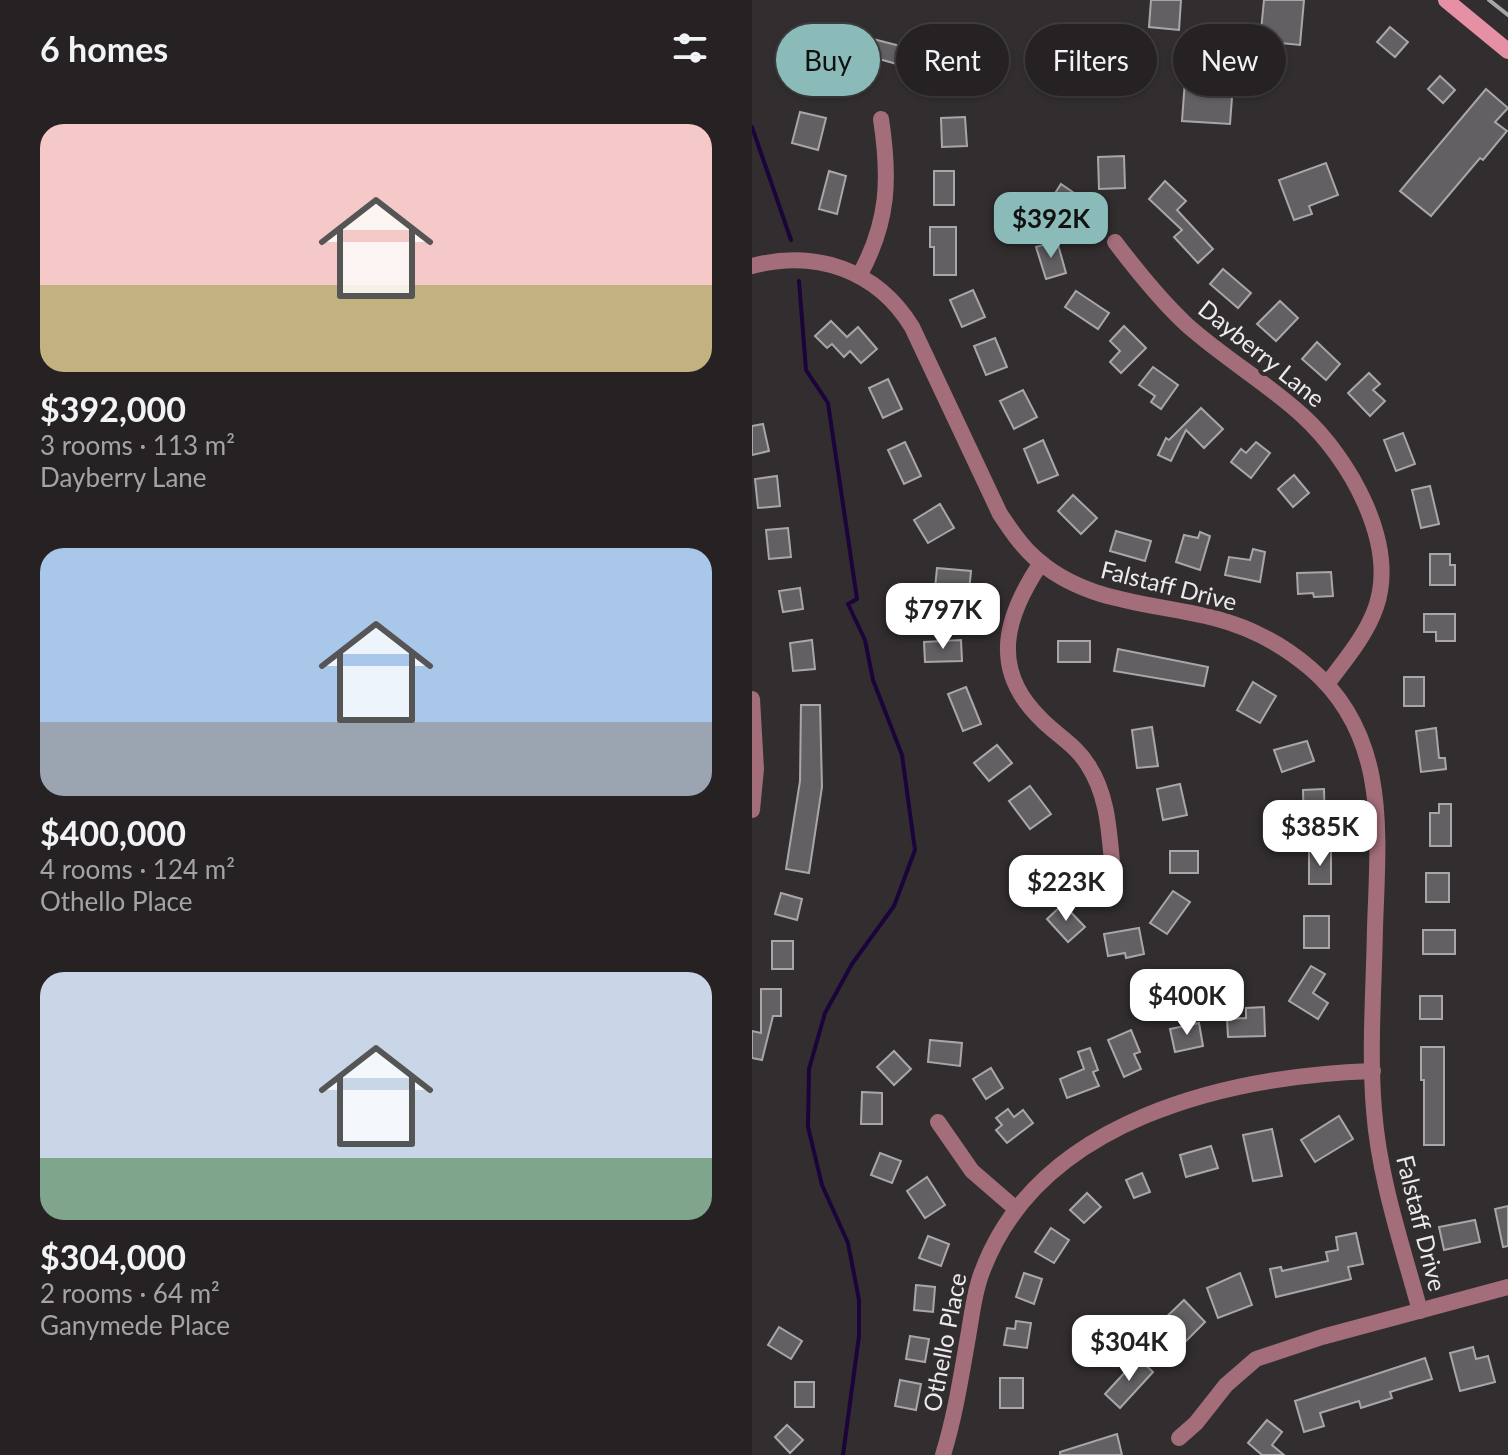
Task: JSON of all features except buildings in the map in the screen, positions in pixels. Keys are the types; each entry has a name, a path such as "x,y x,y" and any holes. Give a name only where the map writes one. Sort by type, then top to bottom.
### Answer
{"street":[{"path":"1446,0 1508,51"},
{"path":"859,276 868,260 885,207 887,160 881,119"},
{"name":"Dayberry Lane","path":"1115,242 1153,290 1187,324 1306,419 1347,470 1363,497 1377,540 1381,584 1367,626 1327,684"},
{"name":"Falstaff Drive","path":"752,266 790,259 824,263 859,276 892,299 912,327 1000,514 1016,537 1041,563 1058,575 1100,595 1212,617 1261,636 1310,668 1343,703 1372,773 1377,801 1373,1071 1376,1128 1381,1162 1420,1311"},
{"path":"1041,563 1025,587 1010,621 1008,651 1011,671 1026,703 1079,752 1096,778 1106,806 1113,872"},
{"path":"752,699 756,769 752,810"},
{"name":"Othello Place","path":"943,1455 953,1425 981,1274 1016,1209 1051,1171 1107,1135 1193,1098 1289,1077 1373,1071"},
{"path":"938,1122 972,1171 1016,1209"},
{"path":"1179,1438 1196,1423 1226,1385 1256,1359 1322,1337 1508,1287"}],"waterway":[{"path":"752,127 791,240"},
{"path":"799,281 806,370 828,403 857,599 848,604 865,640 873,680 902,755 915,850 894,906 852,964 825,1013 809,1069 808,1127 822,1185 848,1243 859,1300 859,1336 843,1455"}],"railway":[{"path":"1489,0 1508,15"}]}
